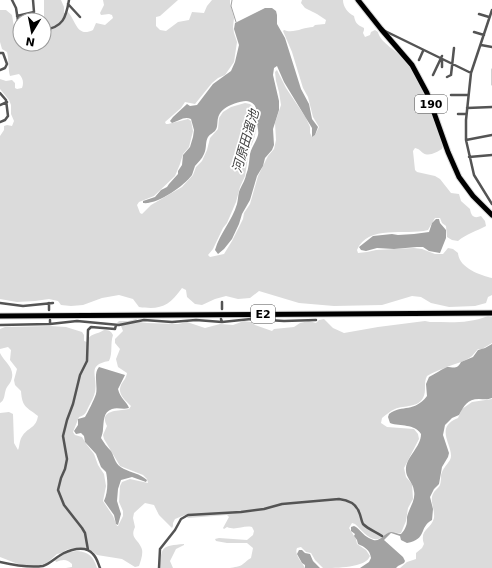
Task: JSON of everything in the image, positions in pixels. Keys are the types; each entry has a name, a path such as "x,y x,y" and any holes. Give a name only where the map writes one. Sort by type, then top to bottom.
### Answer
{"highway":[{"name":"190","path":"358,0 381,29 403,52 419,76 428,93 448,152 459,177 473,196 492,215"},
{"name":"E2","path":"0,316 492,313"}],"street":[{"path":"12,0 16,12"},
{"path":"33,0 34,12"},
{"path":"52,28 57,27 61,23 69,0"},
{"path":"68,4 80,17"},
{"path":"492,10 471,73 466,114 466,140 474,175 492,204"},
{"path":"479,14 489,18"},
{"path":"381,29 471,73"},
{"path":"474,32 484,35"},
{"path":"481,45 492,47"},
{"path":"447,77 451,75 454,48"},
{"path":"419,60 423,50"},
{"path":"0,52 4,52 7,64 5,68 0,70"},
{"path":"441,58 442,67"},
{"path":"433,75 441,58"},
{"path":"0,93 7,102 8,116 5,120 0,122"},
{"path":"451,94 468,95"},
{"path":"0,105 7,102"},
{"path":"467,108 492,107"},
{"path":"458,114 466,114"},
{"path":"466,140 492,135"},
{"path":"469,157 492,155"},
{"path":"222,302 222,309"},
{"path":"0,303 23,306 51,303 49,310"},
{"path":"0,325 50,324 77,321 116,325 144,320 172,322 190,320 251,319 284,321 316,320"},
{"path":"88,550 85,533 64,505 58,490 67,459 66,448 62,436 73,404 80,375 87,361 88,330 91,327 115,329 116,325"},
{"path":"159,568 159,553 162,545 175,530 181,519 191,515 241,512 282,504 339,499 351,502 358,509 361,520 366,526 382,536"},
{"path":"0,562 36,567 47,564 67,551 75,549 88,550 92,552 100,568"}],"shaded area":[{"path":"44,0 61,0 64,7 64,13 68,12 80,30 83,32 88,32 93,30 96,23 105,25 113,18 112,15 109,14 101,15 100,13 104,5 103,0 178,0 160,16 156,17 156,26 160,30 166,31 178,22 189,20 192,12 204,13 212,0 230,0 234,18 234,33 237,42 234,62 225,75 212,83 195,104 185,102 181,108 165,122 168,124 188,119 191,121 193,131 189,147 183,154 175,176 154,196 139,202 137,205 140,213 142,214 151,205 182,187 193,175 196,167 202,161 210,138 218,129 219,118 223,112 231,107 245,103 250,104 255,109 257,117 256,131 249,151 245,176 227,223 213,249 208,255 210,257 224,254 232,241 243,219 244,213 250,204 258,176 268,156 274,149 276,140 275,123 281,105 276,81 275,72 277,70 286,88 306,118 312,137 315,135 319,127 313,117 308,97 303,88 292,52 283,31 295,31 313,27 315,25 325,24 326,20 305,8 301,3 302,0 343,0 346,10 354,16 358,24 364,28 363,33 365,37 370,35 371,32 375,30 378,32 382,40 405,60 412,70 422,91 443,145 442,149 430,154 425,154 419,149 415,148 413,151 415,170 417,172 435,176 440,179 451,193 459,194 461,201 470,209 473,216 481,216 485,221 486,226 468,234 458,241 447,237 446,226 442,223 440,218 435,218 428,230 419,232 388,232 370,237 362,242 357,250 358,253 376,250 414,248 422,249 435,254 443,254 448,248 453,249 458,253 459,258 466,267 476,273 492,278 492,295 488,297 486,303 475,306 449,307 431,303 421,297 412,296 382,305 334,306 299,303 259,291 250,298 238,299 226,296 202,305 195,304 187,297 186,290 182,288 168,303 153,308 139,307 133,299 119,295 102,298 83,305 71,306 61,305 58,301 49,299 17,302 0,299 0,136 4,130 4,126 12,126 14,121 11,114 11,105 9,100 0,89 0,79 6,81 12,80 15,83 15,88 17,89 22,88 23,82 19,74 10,76 7,52 2,49 0,42 0,10 6,10 12,15 12,52 52,52 52,12 44,12"},
{"path":"265,8 272,8 276,11 277,24 285,38 301,89 309,104 312,119 318,127 315,135 312,137 312,128 284,82 277,66 274,68 273,75 279,101 279,110 273,129 274,145 272,150 265,158 263,166 257,176 250,200 242,214 232,239 218,254 215,250 235,210 239,192 248,170 251,152 258,135 257,112 253,104 246,101 224,109 219,115 215,131 207,139 203,156 195,166 192,175 177,189 163,198 149,203 143,203 143,201 155,197 161,190 167,187 178,174 178,171 182,165 183,155 190,147 194,130 191,119 184,118 172,123 170,121 187,104 190,106 197,105 213,84 231,71 239,45 234,29 235,23"},
{"path":"436,219 439,219 440,223 446,230 446,238 440,253 429,251 423,247 394,249 377,248 366,251 361,250 359,247 373,236 429,232 432,223"},
{"path":"488,316 492,317 492,343 482,349 478,349 466,360 427,376 425,381 425,393 423,398 418,403 395,409 382,418 381,423 387,427 414,429 418,434 419,439 404,468 406,477 412,484 413,499 408,508 406,521 401,533 390,532 378,539 375,539 367,536 355,524 352,523 349,528 356,539 357,544 366,550 370,556 363,563 335,568 323,568 315,560 311,553 306,552 301,547 297,548 296,551 305,568 230,568 240,566 251,558 253,548 247,543 227,543 216,541 215,539 247,540 253,535 254,531 252,527 227,527 224,529 223,528 229,517 227,515 188,518 185,515 175,519 172,528 159,515 154,505 145,503 134,513 133,518 135,527 133,534 142,549 142,556 139,566 135,567 122,559 97,555 86,548 73,548 66,550 57,554 46,564 32,567 18,564 0,557 0,413 9,412 13,414 14,443 18,450 22,437 25,432 36,423 38,416 24,404 21,391 15,385 14,380 17,369 10,360 11,350 8,347 0,349 0,329 5,327 66,327 82,332 84,335 84,341 87,342 91,336 104,330 110,331 113,335 109,361 98,365 95,368 94,372 96,386 94,396 86,413 79,417 73,432 75,435 82,437 94,454 98,465 104,474 106,486 103,501 118,526 123,516 123,511 119,502 120,486 122,482 130,479 148,483 147,479 143,475 120,466 103,435 107,426 105,416 111,412 129,409 131,406 122,397 120,391 121,385 127,373 118,367 116,359 120,349 115,343 115,339 123,331 121,326 117,323 119,321 136,319 140,322 147,323 178,324 187,322 205,328 220,324 233,325 244,321 251,322 272,331 274,329 294,327 300,323 309,321 316,323 319,320 324,319 333,328 344,333 425,321 459,322 481,319"},
{"path":"492,344 492,398 472,400 464,406 459,415 452,418 445,425 443,435 449,453 442,467 439,484 434,489 430,497 433,509 432,520 425,526 418,539 414,541 407,543 401,540 400,536 391,533 384,540 403,557 405,561 404,563 396,568 360,568 369,562 371,558 370,553 363,546 358,544 354,536 355,534 351,531 351,527 356,527 367,537 374,540 377,540 391,532 401,534 406,525 407,517 414,498 413,488 406,468 409,459 419,443 421,434 415,428 390,423 388,417 389,414 399,409 418,405 427,396 426,384 429,377 447,367 456,367 461,362 473,357 478,350"},
{"path":"0,353 11,369 12,376 11,382 6,389 4,399 0,403"},
{"path":"99,367 125,375 118,389 120,395 129,408 114,408 107,412 104,417 101,438 119,465 147,480 146,482 132,477 121,480 118,489 117,501 121,514 118,525 116,524 114,515 104,501 107,486 106,472 101,467 96,454 85,442 84,436 81,433 76,434 74,431 78,425 78,419 85,417 95,397 96,373"},
{"path":"492,399 492,568 400,568 407,562 416,559 416,553 424,544 424,532 433,522 433,495 440,485 441,475 450,460 451,455 446,438 447,427 450,422 458,418 462,409 472,402"},
{"path":"184,544 176,549 170,561 173,568 160,568 161,555 164,548"},
{"path":"299,550 310,554 313,561 320,568 305,568 305,565 302,563 297,554"},
{"path":"68,552 85,552 90,555 97,568 66,568 72,567 72,564 67,560 56,562 55,560"}],"waterway":[{"path":"232,0 231,6 236,22"},
{"path":"492,69 492,85"}],"water label":[{"name":"河原田溜池","path":"245,141"}]}
